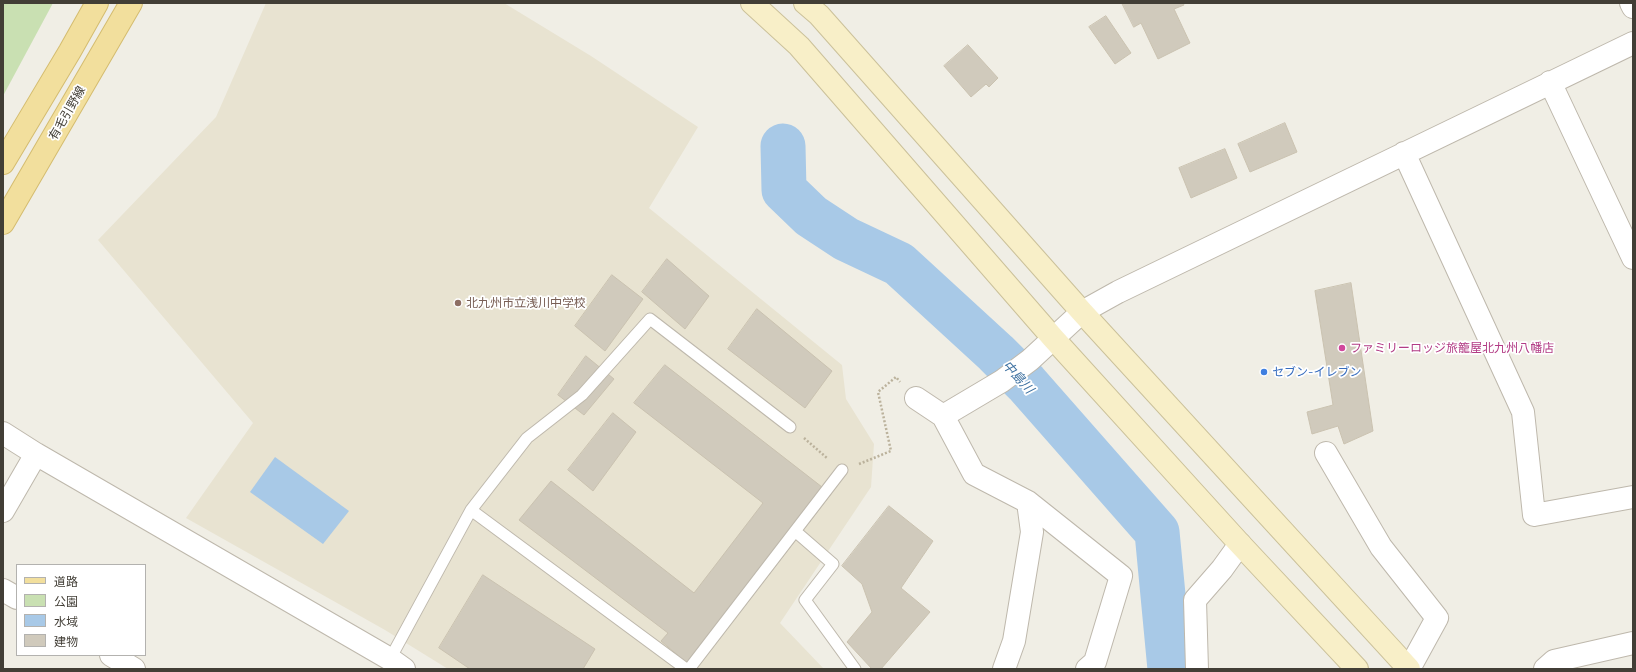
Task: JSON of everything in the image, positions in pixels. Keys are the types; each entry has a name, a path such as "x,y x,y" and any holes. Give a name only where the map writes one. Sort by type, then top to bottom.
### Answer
{"main road":[{"path":"3,163 97,3"},
{"name":"有毛引野線","path":"3,223 131,3"}],"street":[{"path":"752,3 799,46 1053,338 1240,544 1357,669"},
{"path":"1631,3 1633,7"},
{"path":"816,7 1082,312 1409,669 1437,618 1381,547 1326,453"},
{"path":"943,416 1002,381 1030,360 1082,312 1118,292 1633,42"},
{"path":"1550,82 1633,258"},
{"path":"1404,153 1523,412 1534,516 1633,497"},
{"path":"916,398 943,416 974,474 1028,502 1120,576 1095,662 1087,669"},
{"path":"3,433 36,454 397,664"},
{"path":"3,511 36,454"},
{"path":"1004,669 1014,641 1032,532 1028,502"},
{"path":"1197,669 1195,600 1222,569 1240,544"},
{"path":"3,590 16,597"},
{"path":"1544,669 1554,661 1633,643"},
{"path":"113,656 134,669"}],"lane":[{"path":"397,664 471,510 527,438 582,395 650,319 790,427"},
{"path":"471,510 688,669 842,470"},
{"path":"795,531 833,564 805,600 855,669"}],"path":[{"path":"790,427 842,470 891,451 878,392 896,377 916,398"}],"shaded area":[{"name":"北九州市立浅川中学校","path":"266,3 504,3 591,56 698,127 649,208 842,365 846,399 874,444 871,487 780,623 824,669 448,669 385,630 186,518 253,423 98,240 216,117"}],"green space":[{"path":"3,3 53,3 3,96"}],"water":[{"path":"275,457 349,511 323,544 250,492"}],"building":[{"path":"1122,3 1183,3 1184,5 1174,9 1190,43 1158,59 1141,23 1134,27"},
{"path":"1106,16 1131,53 1115,64 1089,27"},
{"path":"968,45 998,78 989,87 986,84 971,97 944,66"},
{"path":"1285,123 1297,152 1250,172 1238,144"},
{"path":"1225,149 1237,178 1191,198 1179,168"},
{"path":"667,259 709,296 685,329 642,292"},
{"path":"612,275 643,299 605,351 575,326"},
{"name":"ファミリーロッジ旅籠屋北九州八幡店","path":"1351,283 1373,431 1344,444 1338,426 1312,434 1307,412 1333,405 1315,291"},
{"path":"757,309 832,371 805,408 728,349"},
{"path":"586,356 614,379 584,415 558,395"},
{"path":"665,365 831,494 696,669 694,669 661,641 668,633 519,520 551,481 694,593 763,503 634,403"},
{"path":"613,413 636,432 593,491 568,470"},
{"path":"889,506 933,541 901,588 930,612 881,669 872,669 847,642 872,612 862,584 842,566"},
{"path":"483,575 595,649 583,669 470,669 439,648"}],"waterway":[{"name":"中島川","path":"783,146 784,190 811,216 846,239 899,264 996,353 1026,383 1157,532 1170,669"}],"place":[{"name":"北九州市立浅川中学校","path":"458,303"},
{"name":"ファミリーロッジ旅籠屋北九州八幡店","path":"1342,348"},
{"name":"セブン-イレブン","path":"1264,372"}]}
